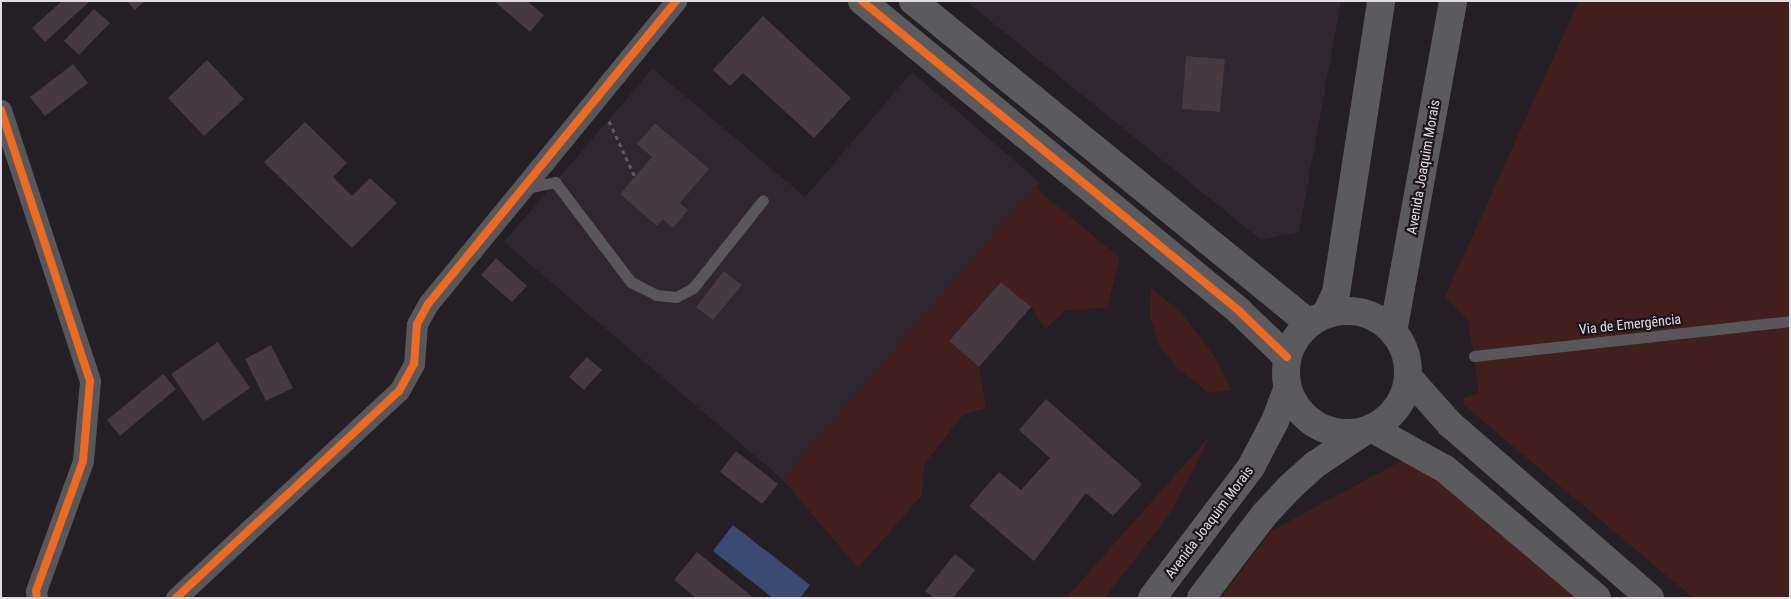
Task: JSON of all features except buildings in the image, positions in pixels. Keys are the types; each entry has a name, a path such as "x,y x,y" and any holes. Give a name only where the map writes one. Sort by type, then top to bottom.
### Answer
{"street":[{"path":"176,598 399,391 414,364 417,324 428,304 676,1"},
{"path":"862,1 1240,312 1287,357"},
{"path":"913,1 1318,319"},
{"path":"1381,1 1336,293 1318,319 1295,339 1287,357 1287,389 1296,407 1311,422 1330,431 1350,433 1368,429 1445,469 1597,598"},
{"name":"Avenida Joaquim Morais","path":"1394,332 1453,1"},
{"path":"1,110 90,382 83,461 36,591 37,598"},
{"path":"1201,598 1264,515 1289,488 1316,464 1390,415 1400,403 1408,377 1404,348 1394,332 1380,320 1363,313 1344,310 1318,319"},
{"path":"1408,377 1450,424 1650,598"},
{"name":"Avenida Joaquim Morais","path":"1152,598 1251,467 1275,421 1287,389"}],"lane":[{"path":"523,188 555,182 631,282 656,295 676,297 693,288 763,200"},
{"name":"Via de Emergência","path":"1474,356 1790,321"}],"path":[{"path":"575,125 608,120 635,177"}],"shaded area":[{"path":"966,1 1341,1 1299,232 1261,240"},
{"path":"1579,1 1790,1 1790,598 1693,598 1464,405 1463,399 1479,392 1468,320 1445,297"},
{"path":"661,59 653,69 805,197 912,72 1039,182 783,480 504,242"},
{"path":"1039,182 1037,189 1120,258 1107,307 1065,311 1045,329 1031,307 1001,282 950,341 979,367 986,408 963,415 925,463 921,496 858,568 783,480"},
{"path":"1151,288 1181,312 1216,358 1231,390 1208,393 1177,367 1159,346 1150,316"},
{"path":"1210,436 1171,512 1105,598 1066,598"},
{"path":"1409,461 1418,464 1577,598 1221,598 1271,531 1399,462"}],"water":[{"path":"733,525 810,585 800,598 773,598 713,551"}],"cycle path":[{"path":"176,598 399,391 414,364 417,324 428,304 676,1"},
{"path":"862,1 1240,312 1287,357"},
{"path":"1,110 90,381 83,461 36,591 37,598"}]}
